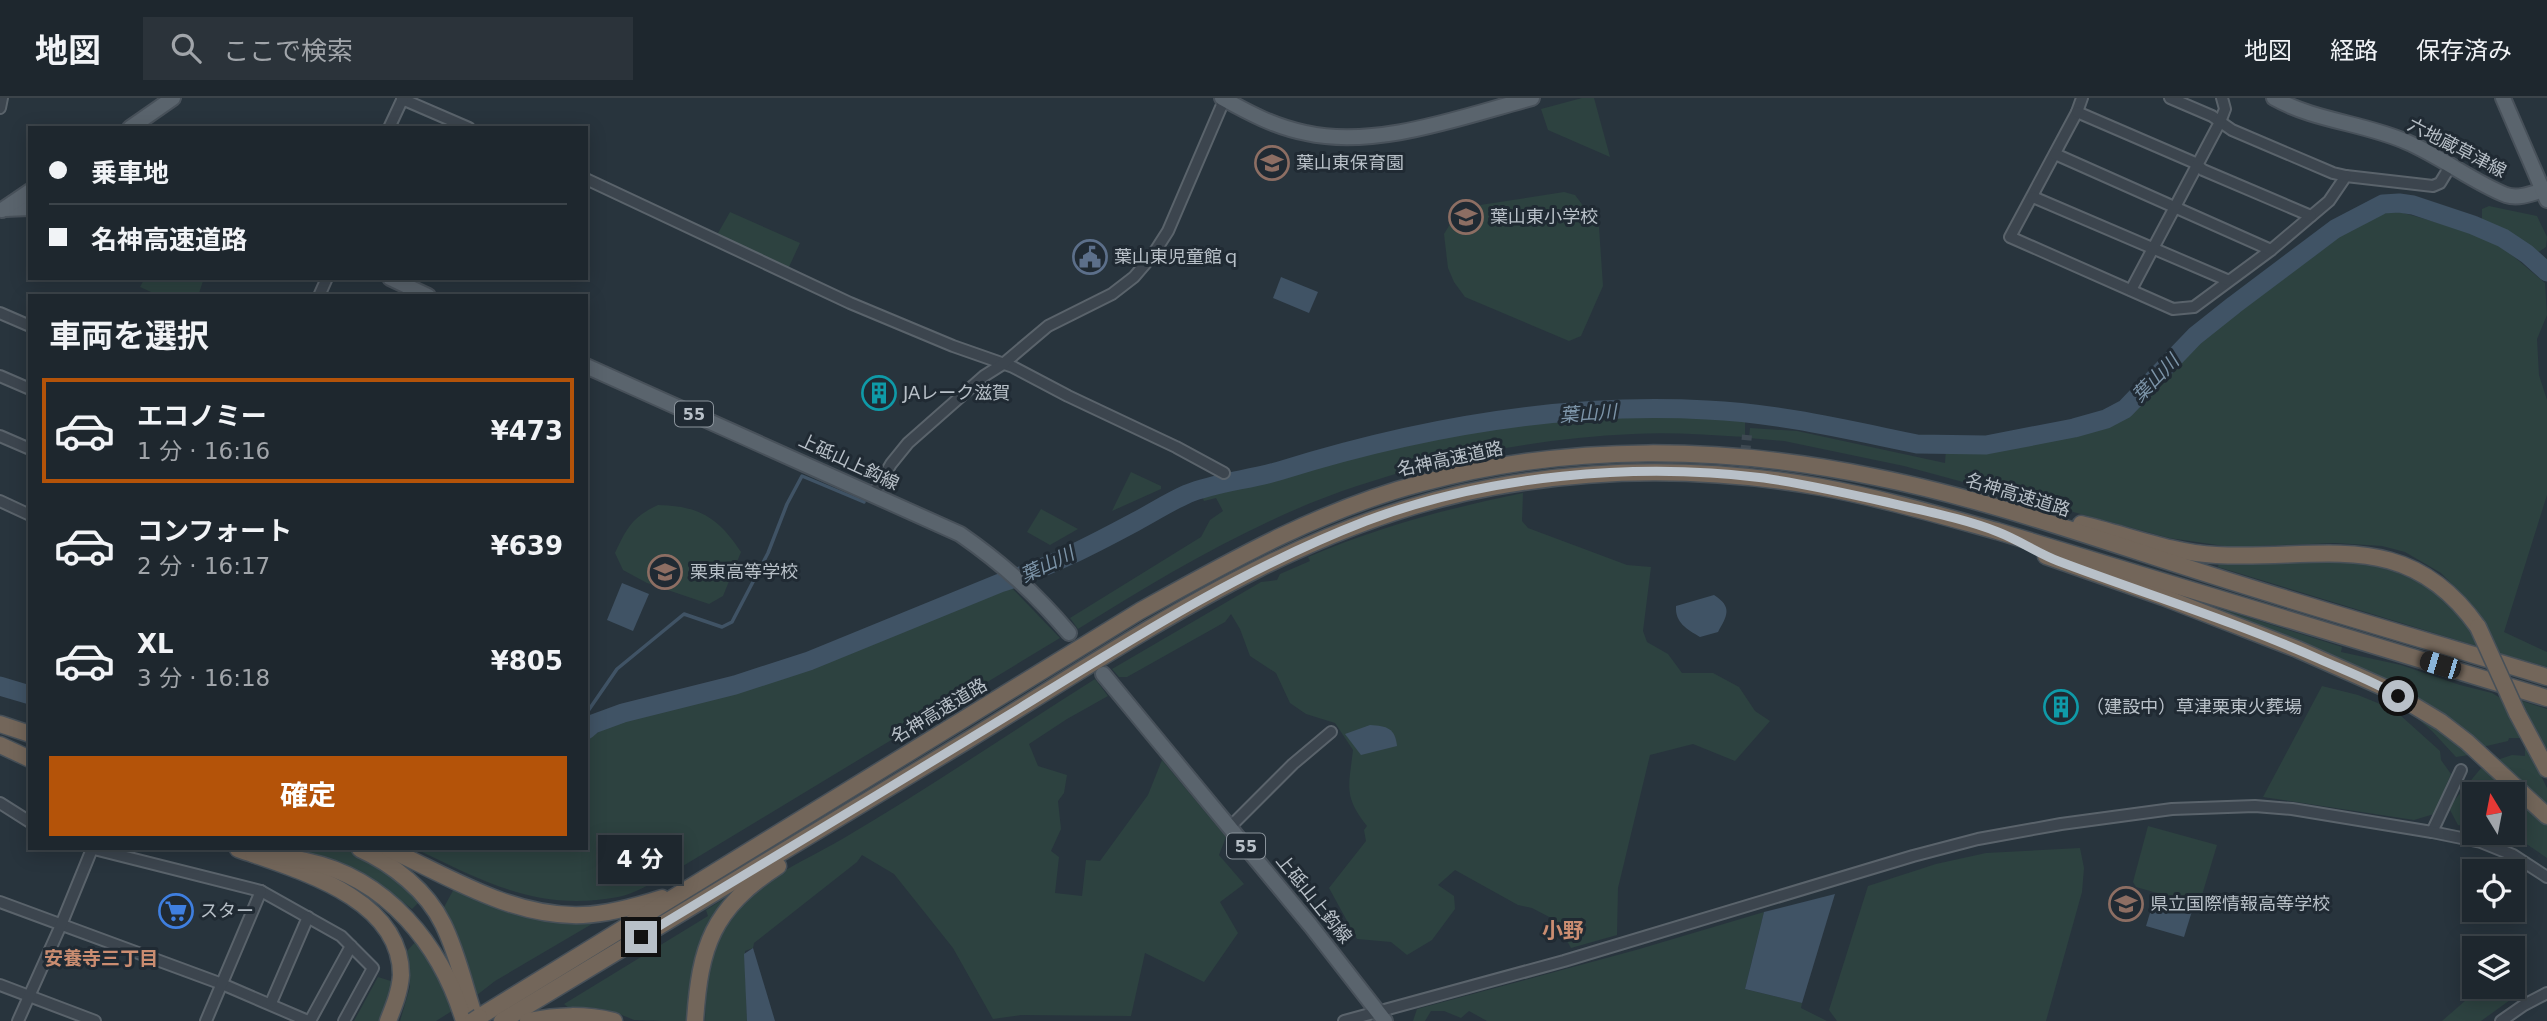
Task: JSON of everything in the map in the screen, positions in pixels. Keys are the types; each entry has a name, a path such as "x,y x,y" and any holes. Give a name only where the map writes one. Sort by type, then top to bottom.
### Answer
{"highway":[{"name":"名神高速道路","path":"473,1020 1140,611 1263,545 1364,501 1422,483 1490,468 1559,458 1634,453 1764,458 1826,467 1925,488 2547,677"},
{"name":"名神高速道路","path":"502,1021 1152,626 1284,556 1371,519 1427,501 1493,486 1633,472 1702,473 1763,478 1857,495 1997,531 2547,698"},
{"path":"1925,488 2213,555 2360,554 2411,567 2455,597 2478,627 2517,713 2547,769"},
{"path":"1997,531 2053,559 2163,597 2297,649 2383,687 2441,722 2467,742 2547,817"},
{"path":"695,1021 698,979 704,951 713,929 729,906 765,875 1035,699"},
{"path":"0,724 28,733"},
{"path":"0,745 28,758"},
{"path":"362,850 405,877 428,902 442,923 473,1020"},
{"path":"391,850 478,891 551,913 582,915 616,911 687,889"},
{"path":"245,851 307,861 335,870 367,886 407,917 439,962 473,1020"},
{"path":"245,851 342,889 372,910 396,949 401,973 399,993 388,1021"},
{"path":"528,1021 555,1015 577,1015 614,1021"}],"main road":[{"path":"133,126 173,98"},
{"path":"1224,99 1268,122 1308,134 1338,136 1378,135 1408,130 1532,98"},
{"name":"六地蔵草津線","path":"2274,98 2312,114 2349,122 2407,142 2508,195 2545,195"},
{"path":"2503,98 2545,195"},
{"path":"1,206 28,192"},
{"path":"1,206 28,208"},
{"path":"394,280 424,294"},
{"name":"上砥山上鈎線","path":"588,369 960,534 999,561 1069,633"},
{"name":"上砥山上鈎線","path":"1103,674 1381,1016"}],"street":[{"path":"0,108 2,98"},
{"path":"2082,98 2010,237 2173,309 2188,310 2271,250 2329,201 2346,176"},
{"path":"2170,98 2245,136 2333,173 2433,186 2440,183 2451,165"},
{"path":"2131,290 2220,122 2225,109 2222,98"},
{"path":"390,126 402,99 464,126"},
{"path":"873,495 891,464 908,443 984,376 1003,364 1048,326 1112,294 1134,277 1168,231 1224,99"},
{"path":"2077,112 2311,216"},
{"path":"2055,154 2271,250"},
{"path":"588,180 850,303 1003,364 1166,442 1224,473"},
{"path":"2033,197 2227,281"},
{"path":"0,313 28,325"},
{"path":"0,376 28,388"},
{"path":"0,436 28,448"},
{"path":"0,501 28,513"},
{"path":"1230,827 1293,764 1331,732"},
{"path":"2432,832 2461,770"},
{"path":"0,803 28,821"},
{"path":"1344,1021 1381,1016 1913,856 1978,839 2061,824 2172,809 2238,806 2292,809 2432,832 2491,846 2513,855 2547,877"},
{"path":"18,1021 93,850"},
{"path":"97,850 261,891 341,936 373,968 344,1021"},
{"path":"206,1021 261,891"},
{"path":"0,902 222,984 309,1021 351,946"},
{"path":"271,1003 308,917"},
{"path":"0,985 95,1021"},
{"path":"2501,1021 2547,993"}],"green space":[{"path":"1582,98 1594,98 1610,157 1548,130 1541,109"},
{"path":"1564,192 1575,195 1599,227 1603,286 1581,336 1569,341 1465,297 1448,268 1444,234 1452,221 1467,207"},
{"path":"2489,206 2537,216 2547,237 2546,247 2537,253 2482,223 2482,209"},
{"path":"2393,210 2471,232 2499,244 2545,283 2547,315 2537,339 2539,375 2547,400 2547,495 2504,632 2547,652 2547,667 2498,653 2476,609 2441,573 2405,552 2382,546 2335,543 2231,547 2169,538 1904,466 1784,441 1749,438 1750,428 1797,431 1945,463 1946,450 1990,448 2085,430 2113,421 2140,403 2166,371 2212,330 2318,248 2371,213"},
{"path":"730,212 800,243 788,269 717,235"},
{"path":"144,280 203,280 199,294 156,294 140,287"},
{"path":"1664,413 1745,417 1745,437 1661,433 1598,436 1494,450 1391,475 1321,499 1249,531 1178,569 1078,629 1070,618 1201,537 1210,520 1223,511 1216,498 1204,501 1201,494 1272,478 1312,463 1425,436 1551,419"},
{"path":"1131,472 1161,486 1161,489 1112,511"},
{"path":"1523,493 1522,521 1528,528 1627,565 1651,567 1643,631 1647,642 1668,654 1682,673 1713,673 1739,687 1755,711 1770,721 1735,761 1693,744 1650,755 1618,888 1617,935 1571,948 1555,920 1532,908 1518,905 1455,870 1438,885 1454,896 1455,909 1432,940 1407,955 1391,942 1357,939 1329,888 1366,841 1364,830 1367,826 1351,798 1353,750 1335,723 1306,714 1290,703 1276,673 1250,656 1231,614 1225,622 1127,677 1119,677 1112,669 1261,582 1277,580 1280,574 1310,561 1308,557 1414,519"},
{"path":"658,505 696,511 715,522 733,540 741,552 723,596 709,604 647,583 623,570 615,553 623,537 636,519"},
{"path":"1041,509 1078,529 1050,545 1027,532"},
{"path":"2342,561 2386,569 2423,585 2440,596 2454,610 2480,647 2218,567 2219,563"},
{"path":"1009,585 1060,638 668,875 637,891 589,901 537,897 489,883 418,850 588,850 588,738 615,723 808,670"},
{"path":"2212,606 2342,647 2341,652 2401,665 2492,693 2504,700 2520,738 2509,738 2508,741 2482,747 2469,755 2456,757 2432,731 2405,708 2392,682"},
{"path":"1095,679 1108,696 1029,744 1038,766 1067,775 1064,793 1058,801 1061,829 1051,851 1059,857 1055,893 1082,896 1086,860 1100,861 1148,795 1162,760 1226,837 1219,855 1244,884 1220,902 1238,933 1204,982 1145,953 1131,1016 1021,1015 993,1019 953,948 894,874 862,855 857,862 754,943 753,948 745,951 747,1021 705,1021 713,950 725,924 746,899 786,870 907,800"},
{"path":"2322,686 2358,695 2385,706 2400,715 2440,751 2441,760 2451,774 2434,814 2414,820 2263,797"},
{"path":"2519,700 2547,709 2547,750 2542,748"},
{"path":"2525,743 2547,788 2547,807 2525,786 2525,782 2520,782 2497,760 2512,755 2525,756"},
{"path":"2482,767 2499,782 2470,782"},
{"path":"2462,791 2462,826 2458,825 2450,810"},
{"path":"2525,806 2547,825 2547,858 2525,844"},
{"path":"2148,826 2217,845 2199,905 2136,887 2133,882"},
{"path":"2080,848 2084,868 2082,892 2046,1021 1837,1021 1829,1010 1868,886 1936,864 1986,853"},
{"path":"302,850 356,850 372,858 420,901 412,909 359,874"},
{"path":"456,885 597,921 495,981 477,995 443,909"},
{"path":"730,895 690,1021 634,1020 603,1009 569,1008 564,1004 708,916 706,910"},
{"path":"1764,912 1745,989 1802,1003 1801,1008 1827,1021 1487,1021 1469,1011 1461,1018 1444,1011 1431,1011 1425,1021 1413,1021 1417,1009 1636,950"},
{"path":"420,937 436,962 452,1011 436,1021 400,1021 410,987 407,951"},
{"path":"378,977 394,982 387,1010 380,1021 354,1021"},
{"path":"2467,999 2510,1000 2481,1021 2442,1021"}],"water":[{"path":"1281,277 1318,292 1309,313 1273,298"},
{"path":"622,583 649,594 633,631 607,620"},
{"path":"1714,595 1724,604 1726,616 1718,632 1700,637 1680,621 1676,606"},
{"path":"1370,725 1389,729 1397,746 1361,755 1345,734"},
{"path":"1835,894 1802,1003 1745,989 1764,912"},
{"path":"2154,900 2192,911 2184,937 2146,926"},
{"path":"753,948 775,1021 747,1021 744,954"}],"waterway":[{"name":"葉山川","path":"588,728 623,713 735,685 809,661 1052,563 1198,490 1437,431 1545,414 1599,410 1707,410 1812,423 1917,444 1986,445 2106,419 2125,409 2195,336 2234,305 2335,229 2383,204 2413,205 2473,225 2503,238 2547,272"},
{"path":"588,711 617,669 684,614 722,627 732,622 768,553 787,504 802,476 864,502"},
{"name":"葉山川","path":"0,686 28,694"},
{"name":"葉山川","path":"588,728 593,724"}],"tunnel":[{"path":"1742,485 1747,435"}],"place":[{"name":"葉山東保育園","path":"1272,163"},
{"name":"葉山東小学校","path":"1466,217"},
{"name":"葉山東児童館ｑ","path":"1090,257"},
{"name":"JAレーク滋賀","path":"879,393"},
{"name":"栗東高等学校","path":"665,572"},
{"name":"（建設中）草津栗東火葬場","path":"2061,707"},
{"name":"県立国際情報高等学校","path":"2126,904"},
{"name":"スター","path":"176,911"}],"district":[{"name":"小野","path":"1563,931"},
{"name":"安養寺三丁目","path":"101,958"}],"route":[{"path":"641,937 1212,592 1321,539 1371,519 1427,501 1493,486 1633,472 1702,473 1763,478 1824,488 1918,509 1997,531 2053,559 2163,597 2297,649 2398,696"}]}
